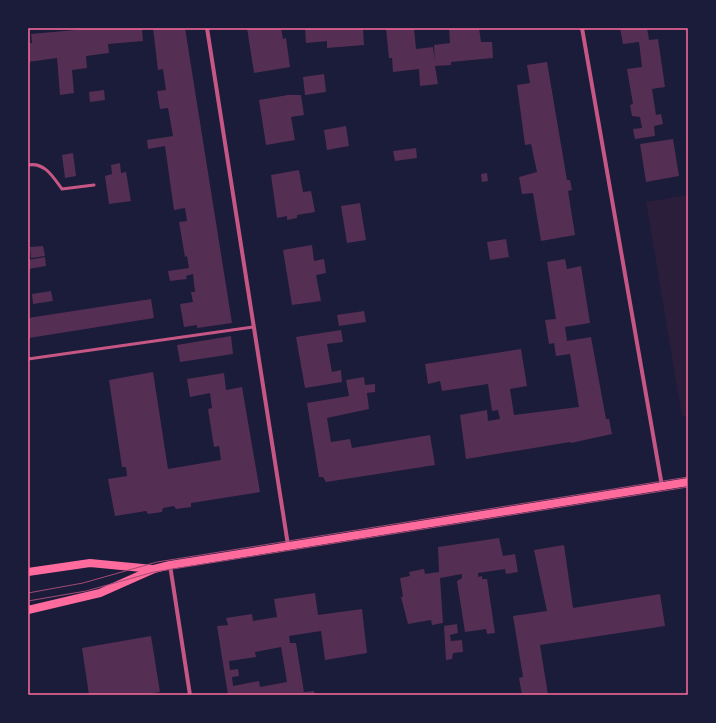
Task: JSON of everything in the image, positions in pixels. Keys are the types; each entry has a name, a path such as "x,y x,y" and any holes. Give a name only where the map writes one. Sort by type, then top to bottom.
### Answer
{"main road":[{"path":"28,610 100,592 154,569 170,565 688,482"},
{"path":"28,572 90,563 154,569"}],"street":[{"path":"207,28 288,545"},
{"path":"582,28 662,486"},
{"path":"170,565 190,695"}],"lane":[{"path":"28,166 32,165 48,170 62,189 94,185"},
{"path":"28,359 253,327"}],"shaded area":[{"path":"688,195 688,416 682,417 646,202"}],"building":[{"path":"97,28 142,28 143,41 108,44 109,53 86,56 87,68 72,70 74,93 60,95 57,58 28,62 28,43 32,43 31,34"},
{"path":"153,28 185,28 232,323 197,328 197,325 184,327 180,304 193,302 191,292 195,292 193,274 186,276 187,279 170,281 168,271 189,268 187,256 185,257 179,222 187,221 185,208 174,210 165,146 148,149 147,140 173,136 168,108 160,109 157,91 166,90 163,69 158,70"},
{"path":"247,28 281,28 283,39 286,38 290,67 254,73"},
{"path":"305,28 363,28 364,45 327,48 327,41 306,43"},
{"path":"386,28 414,28 416,49 433,47 435,61 434,45 450,43 449,28 479,28 481,42 492,42 493,58 451,62 451,65 435,66 438,84 420,86 419,69 393,72 392,58 389,58"},
{"path":"620,28 647,28 649,40 658,39 665,87 652,89 656,115 661,114 663,124 654,126 655,136 635,139 633,129 642,128 640,117 632,116 630,105 633,104 627,69 642,67 639,42 623,44"},
{"path":"547,62 567,180 570,180 572,190 568,191 575,235 541,241 533,193 522,194 519,177 537,172 531,144 525,145 517,85 530,83 527,65"},
{"path":"324,74 326,92 305,95 303,77"},
{"path":"104,90 105,100 90,102 89,92"},
{"path":"288,95 301,95 304,115 291,117 295,140 266,145 259,100"},
{"path":"346,126 349,146 327,150 324,130"},
{"path":"673,139 679,176 646,182 640,144"},
{"path":"416,148 417,158 395,161 393,151"},
{"path":"73,153 76,176 65,178 62,155"},
{"path":"120,163 121,173 126,172 131,201 109,204 105,176 112,174 111,165"},
{"path":"299,170 303,192 311,191 315,212 297,215 297,218 287,220 287,216 277,218 271,175"},
{"path":"487,173 488,181 482,182 481,174"},
{"path":"360,203 366,240 347,243 341,206"},
{"path":"506,239 509,257 490,260 487,242"},
{"path":"312,245 314,261 324,259 326,273 316,275 321,301 292,305 283,250"},
{"path":"43,246 45,256 31,258 30,247"},
{"path":"45,257 46,266 28,269 28,260"},
{"path":"565,259 567,269 581,266 590,323 565,327 567,341 591,337 606,419 609,419 612,434 571,443 466,459 460,415 487,410 488,421 500,419 498,410 492,411 488,384 442,391 440,381 428,384 425,364 521,349 527,386 510,389 514,415 579,407 570,354 556,356 554,343 549,344 545,320 556,319 547,262"},
{"path":"51,291 53,301 33,304 32,294"},
{"path":"151,299 154,318 29,338 28,318"},
{"path":"364,311 366,322 339,326 337,315"},
{"path":"341,330 343,342 327,344 332,372 341,370 342,382 305,388 296,337"},
{"path":"231,336 233,354 180,362 177,345"},
{"path":"153,372 168,469 221,460 219,446 214,447 208,409 212,408 210,393 190,397 187,379 224,373 226,390 242,387 260,492 191,503 191,507 176,509 174,506 163,508 162,512 148,514 146,511 115,516 108,479 127,476 126,467 122,467 109,380"},
{"path":"364,377 365,385 375,384 375,392 367,393 369,409 327,418 331,442 350,439 352,448 430,435 435,465 326,482 323,477 319,477 307,403 349,396 346,380"},
{"path":"499,538 503,556 515,554 518,572 506,574 505,569 478,573 478,577 482,576 482,579 487,579 495,633 487,634 486,629 465,632 457,581 462,578 462,574 440,578 443,623 432,625 431,620 408,624 401,597 403,597 400,578 410,576 409,572 424,569 425,574 439,572 438,547"},
{"path":"564,545 573,608 660,594 665,626 540,645 548,695 522,695 519,678 523,677 513,616 547,611 534,550"},
{"path":"315,593 318,615 362,609 367,653 325,660 321,631 289,636 290,643 296,643 304,692 314,691 315,695 228,695 217,626 228,625 226,618 252,614 253,621 277,617 274,599","holes":["281,647 287,682 260,687 259,681 233,686 232,677 239,676 238,669 230,670 229,661 256,657 255,652"]},
{"path":"457,624 458,633 450,635 451,641 462,640 463,652 453,653 452,659 446,660 444,626"},
{"path":"151,636 160,692 142,695 89,695 82,648"}],"tram line":[{"path":"28,593 83,583 157,562 688,477"},
{"path":"28,601 86,591 154,572 688,487"}]}
